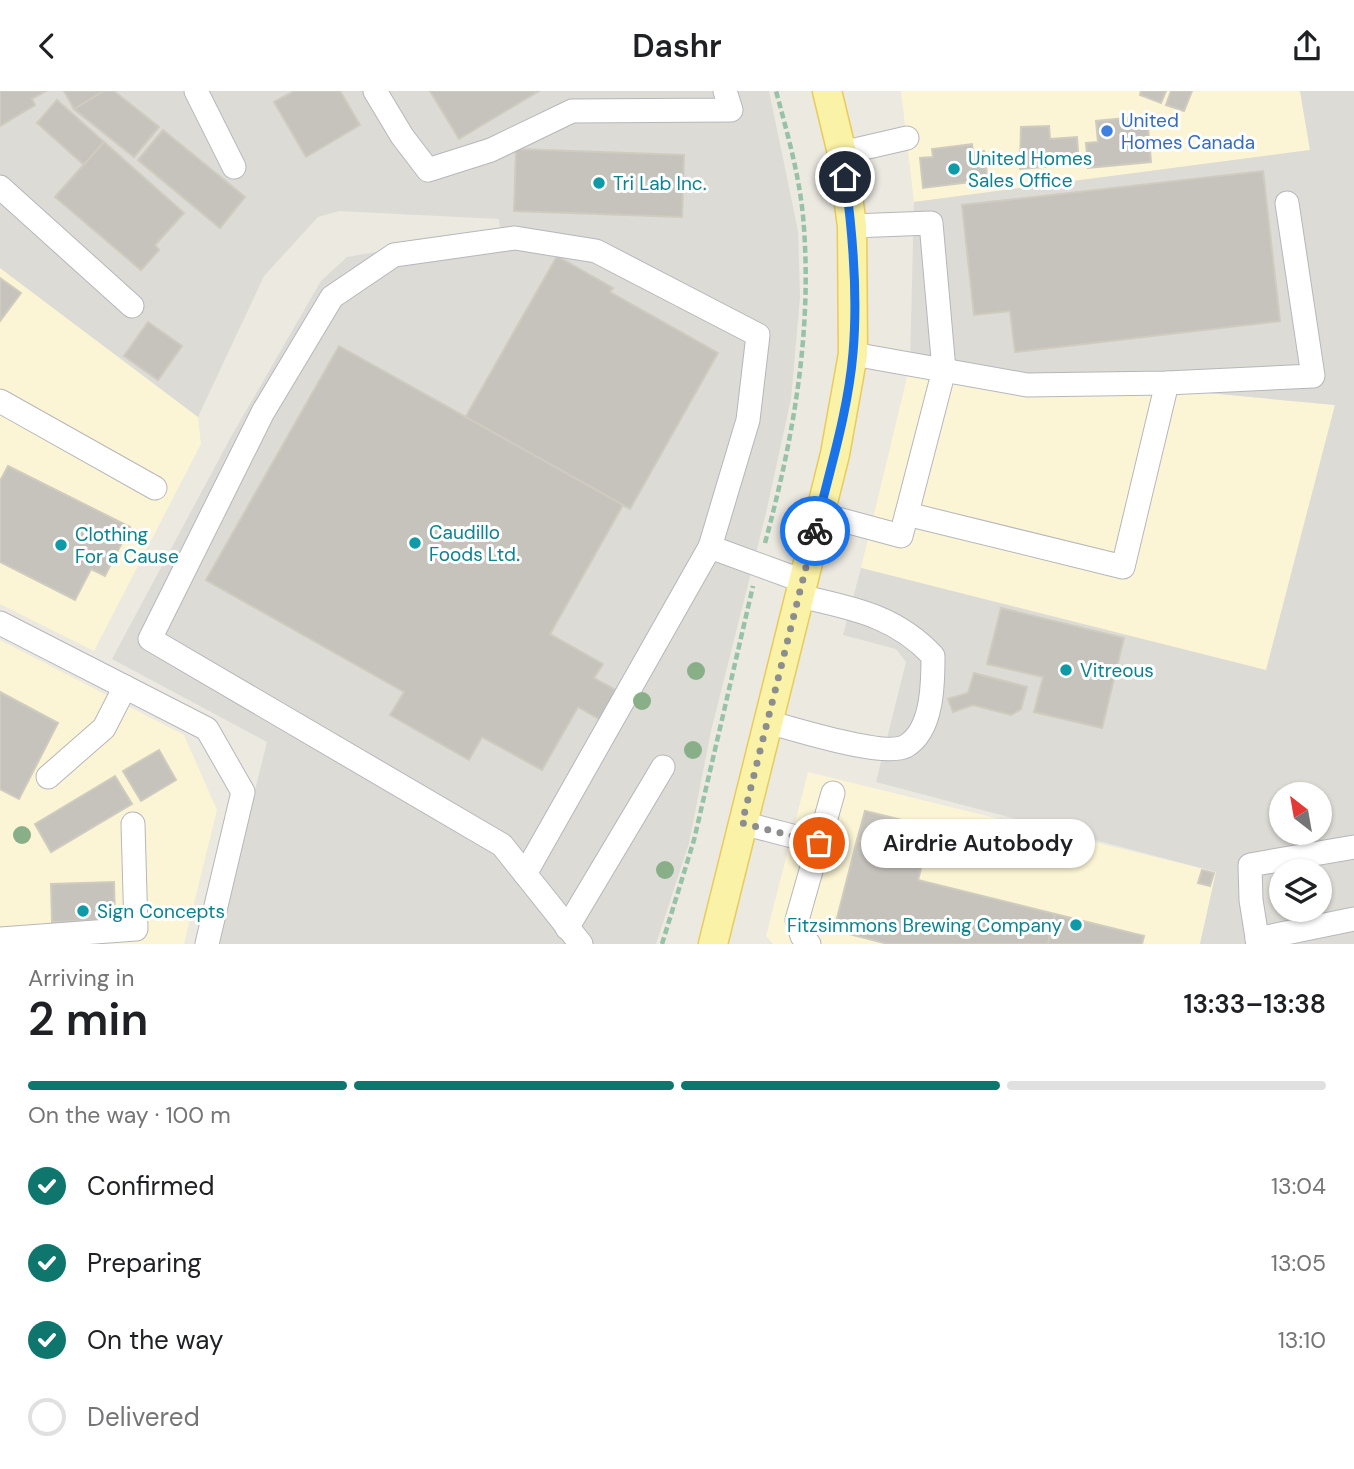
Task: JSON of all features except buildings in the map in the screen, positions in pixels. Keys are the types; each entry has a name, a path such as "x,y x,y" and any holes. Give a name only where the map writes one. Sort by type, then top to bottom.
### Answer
{"main road":[{"path":"713,944 835,454 853,354 852,226 842,153 827,91"}],"lane":[{"path":"196,91 234,167"},
{"path":"375,91 401,137 428,170 491,150 572,111 731,110 724,91"},
{"path":"842,153 907,138"},
{"path":"0,187 132,306"},
{"path":"853,354 1027,385 1167,383 1313,376 1287,202"},
{"path":"819,514 901,535 944,370 931,223 852,226"},
{"path":"525,874 710,547 748,420 758,335 596,251 515,238 394,255 331,297 263,412 150,639 502,845 574,936 663,767"},
{"path":"907,514 1123,567 1167,383"},
{"path":"0,401 155,488"},
{"path":"710,547 758,565 801,588 914,635 933,656 933,687 921,729 905,746 884,751 768,722"},
{"path":"0,623 207,729 243,792 207,944"},
{"path":"48,777 104,729 125,687"},
{"path":"809,944 802,936 797,920 833,793"},
{"path":"742,823 819,843"},
{"path":"0,939 136,929 133,824"},
{"path":"1354,847 1250,866 1251,900 1257,941 1354,919"}],"path":[{"path":"662,944 694,840 793,424 806,310 803,215 790,142 776,91"}],"shaded area":[{"path":"0,91 769,91 798,231 800,297 791,399 766,513 711,731 689,843 656,944 217,944 267,742 112,659 232,435 321,281 347,257 500,230 499,219 339,211 318,217 264,276 198,417 0,268"},
{"name":"United Homes Canada","path":"901,91 1300,91 1310,150 914,202"},
{"path":"1300,91 1354,91 1354,944 1200,944 1216,872 876,782 906,662 896,649 843,635 861,568 1266,670 1335,405 910,365 914,202 1310,150"},
{"path":"0,268 198,417 201,444 94,651 0,604"},
{"path":"910,365 1335,405 1266,671 861,568"},
{"path":"0,640 184,735 217,810 184,944 0,944"},
{"path":"808,772 1216,872 1200,944 773,944 766,936"}],"way so far":[{"path":"815,531 742,823 819,843"}],"place":[{"name":"United Homes Canada","path":"1107,131"},
{"name":"United Homes Sales Office","path":"954,169"},
{"name":"Tri Lab Inc.","path":"599,183"},
{"name":"Caudillo Foods Ltd.","path":"415,543"},
{"name":"Clothing For a Cause","path":"61,545"},
{"name":"Vitreous","path":"1066,670"},
{"name":"Airdrie Autobody","path":"819,843"},
{"name":"Sign Concepts","path":"83,911"},
{"name":"Fitzsimmons Brewing Company","path":"1076,925"}],"route":[{"path":"815,531 835,454 853,354 852,226 845,177"}]}
